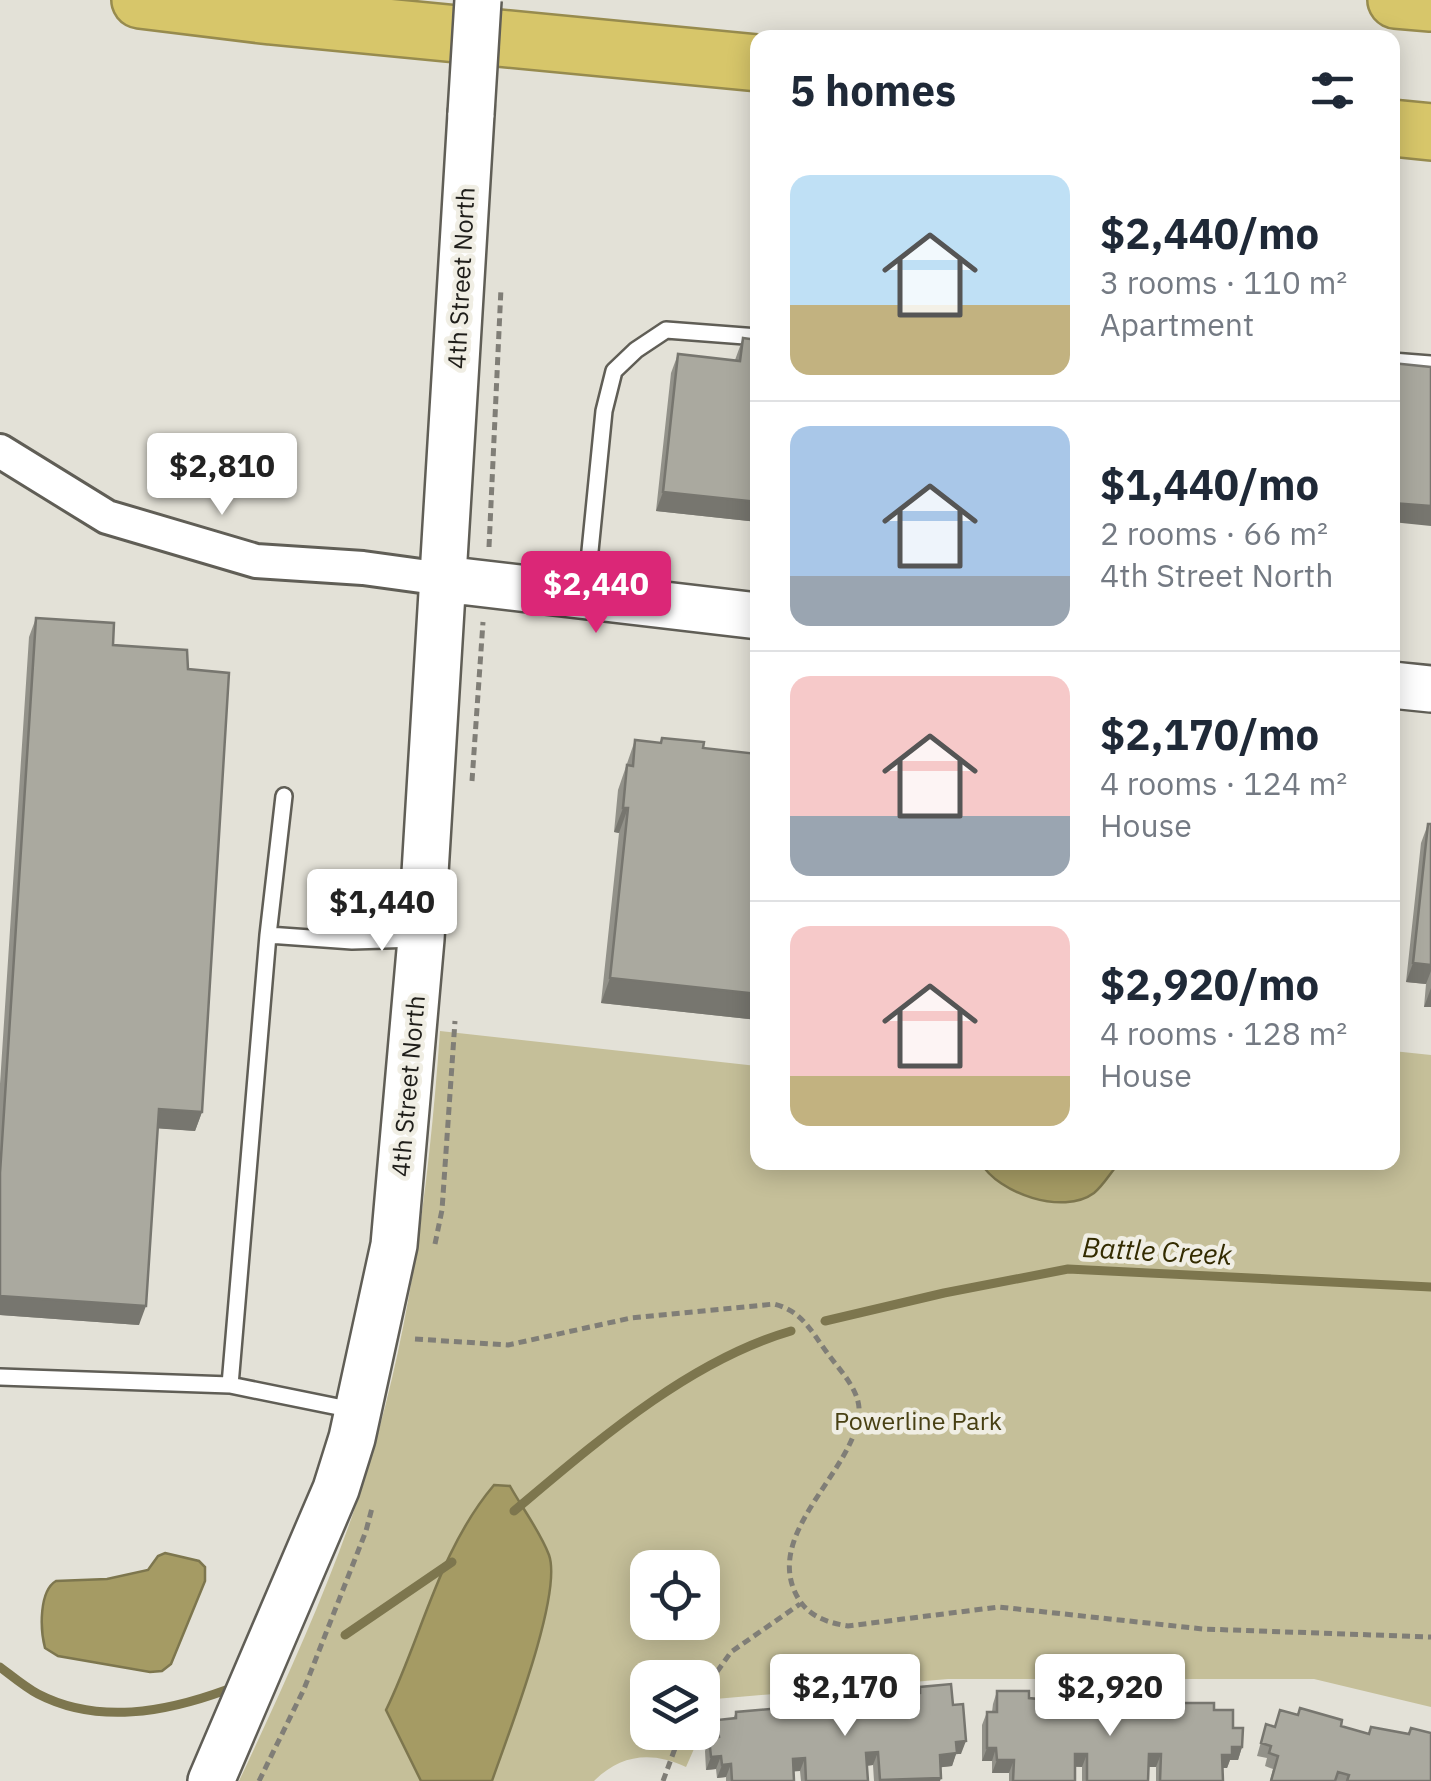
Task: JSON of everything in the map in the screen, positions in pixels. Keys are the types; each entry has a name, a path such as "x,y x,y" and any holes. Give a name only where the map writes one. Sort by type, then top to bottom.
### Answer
{"highway":[{"path":"140,0 750,62"},
{"path":"1396,0 1431,3"},
{"path":"1400,129 1431,132"}],"street":[{"name":"4th Street North","path":"211,1781 336,1490 358,1411 394,1245 421,939 478,0"},
{"path":"0,450 107,517 256,562 362,568 750,615"},
{"path":"1400,686 1431,689"}],"lane":[{"path":"586,597 604,411 614,371 666,330 750,336"},
{"path":"1400,361 1431,364"},
{"path":"230,1385 268,935 284,796"},
{"path":"268,935 421,939"},
{"path":"0,1377 230,1385 358,1411"}],"path":[{"path":"414,1338 508,1345 631,1318 774,1304 794,1309 856,1392 859,1412 854,1434 804,1520 790,1555 790,1581 800,1604 832,1623 848,1626 1000,1607 1203,1629 1431,1637"},
{"path":"720,1668 731,1652 800,1604"},
{"path":"663,1781 674,1750"}],"green space":[{"name":"Powerline Park","path":"440,1031 750,1065 750,1170 1400,1170 1400,1052 1431,1055 1431,1707 1314,1679 948,1679 720,1699 720,1660 630,1660 630,1750 694,1750 686,1767 649,1757 626,1760 594,1781 239,1781 320,1599 362,1487 393,1375 415,1261"}],"shaded area":[{"path":"986,1170 1114,1170 1094,1193 1066,1202 1032,1198"},
{"path":"494,1485 510,1486 549,1555 551,1574 541,1632 492,1781 421,1781 386,1710 445,1565 475,1510"},
{"path":"165,1553 199,1561 205,1567 205,1581 171,1664 162,1671 150,1672 58,1656 45,1648 44,1602 56,1581 107,1579 148,1570"}],"building":[{"path":"743,338 750,339 750,501 663,492 678,354 740,361"},
{"path":"1400,364 1431,367 1431,506 1400,504"},
{"path":"36,618 114,623 113,645 187,650 188,669 229,673 202,1112 159,1109 146,1306 0,1296 0,1173"},
{"path":"662,738 704,742 703,748 750,753 750,993 610,978 628,808 623,808 627,765 633,766 635,740 661,743"},
{"path":"1431,824 1431,965 1413,963"},
{"path":"951,1684 953,1705 963,1704 966,1741 956,1742 957,1753 940,1755 941,1778 880,1780 878,1752 866,1753 868,1781 806,1781 805,1758 793,1759 794,1781 732,1781 731,1764 722,1765 721,1756 711,1757 710,1750 720,1750 720,1720 736,1718 736,1712 780,1708 780,1715 810,1713 810,1706 854,1702 854,1709 882,1706 882,1700 920,1693 920,1687"},
{"path":"997,1691 1029,1691 1029,1698 1067,1702 1067,1708 1096,1709 1096,1702 1140,1702 1140,1709 1170,1709 1170,1703 1214,1703 1214,1710 1233,1710 1233,1728 1243,1728 1242,1747 1232,1747 1232,1755 1222,1755 1223,1781 1160,1781 1161,1754 1149,1754 1148,1781 1087,1781 1087,1754 1075,1754 1075,1781 1013,1781 1014,1760 997,1760 996,1748 987,1748 987,1712 997,1712"},
{"path":"1300,1708 1342,1720 1341,1726 1369,1734 1371,1727 1409,1734 1411,1728 1431,1733 1431,1781 1347,1781 1349,1775 1338,1772 1335,1781 1271,1781 1278,1756 1269,1753 1271,1746 1261,1743 1266,1724 1275,1727 1280,1710 1298,1715"}],"waterway":[{"name":"Battle Creek","path":"825,1321 1068,1269 1431,1287"},
{"name":"Battle Creek","path":"514,1511 610,1432 679,1383 716,1362 791,1331"},
{"name":"Battle Creek","path":"345,1635 452,1562"},
{"name":"Battle Creek","path":"0,1667 33,1691 84,1710 156,1709 226,1690"}]}
